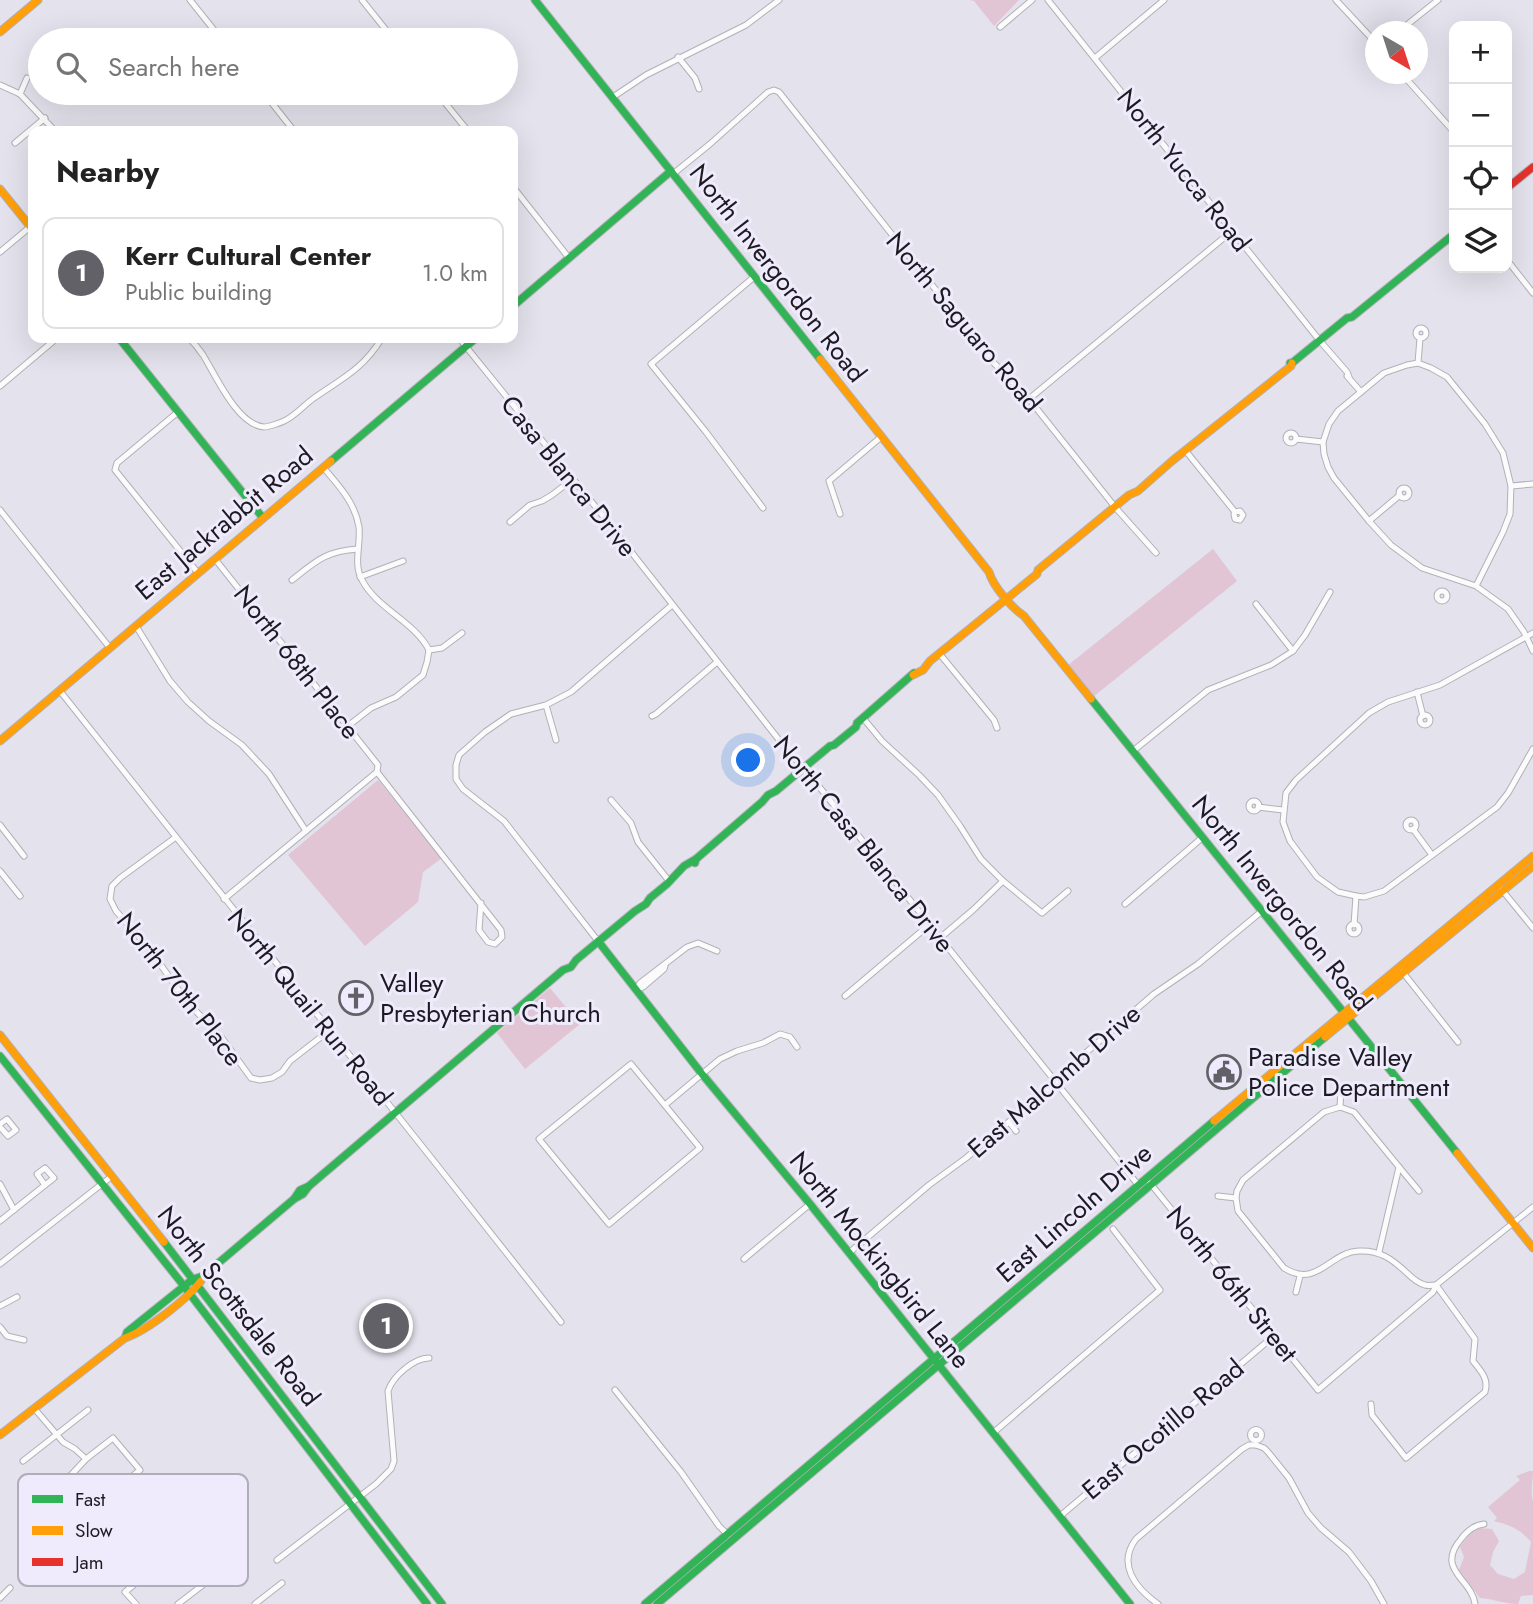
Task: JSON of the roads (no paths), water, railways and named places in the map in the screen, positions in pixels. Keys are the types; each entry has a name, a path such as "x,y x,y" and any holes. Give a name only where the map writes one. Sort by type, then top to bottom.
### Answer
{"street":[{"path":"0,32 38,0"},
{"path":"190,0 212,28"},
{"path":"362,0 384,28"},
{"name":"North Invergordon Road","path":"535,0 993,574 1021,615 1533,1248"},
{"path":"613,97 678,57 746,25 779,0"},
{"path":"1000,27 1032,0"},
{"name":"North Yucca Road","path":"1048,0 1361,392"},
{"path":"1096,58 1164,0"},
{"path":"1336,0 1365,31"},
{"path":"1412,21 1438,0"},
{"path":"678,57 695,78 699,89"},
{"path":"20,94 27,78"},
{"path":"1411,84 1449,126"},
{"path":"0,85 20,94 28,102"},
{"name":"North Saguaro Road","path":"672,173 710,144 768,92 779,92 1000,370 1029,399 1115,507 1156,553"},
{"path":"31,105 51,126"},
{"path":"274,105 291,126"},
{"path":"447,105 464,126"},
{"path":"35,126 45,118"},
{"path":"15,143 28,132"},
{"path":"1512,184 1533,167"},
{"path":"518,302 672,173"},
{"path":"0,189 28,223"},
{"path":"518,193 569,258"},
{"path":"0,252 28,231"},
{"path":"1029,399 1233,231"},
{"path":"0,1435 125,1338 127,1332 196,1282 294,1199 300,1197 309,1186 395,1112 598,941 649,902 669,881 695,863 696,859 762,802 775,795 776,791 803,768 856,727 860,720 927,661 970,630 1007,595 1037,574 1038,570 1129,495 1138,491 1449,235"},
{"path":"1512,266 1532,288"},
{"path":"754,277 651,364 763,508"},
{"path":"1418,363 1420,338"},
{"path":"0,386 51,343"},
{"path":"123,343 263,518"},
{"path":"193,343 234,406 249,421 264,427 285,421 360,367 379,343"},
{"name":"East Jackrabbit Road","path":"0,741 470,343"},
{"name":"Casa Blanca Drive","path":"466,346 672,606"},
{"path":"1476,586 1510,514 1511,486 1503,453 1485,424 1447,377 1418,363 1384,373 1338,411 1328,425 1323,442 1328,467 1334,478 1391,545 1422,568 1476,586 1508,610 1533,650"},
{"name":"North 68th Place","path":"178,412 117,463 115,470 198,573"},
{"path":"840,514 829,481 881,437"},
{"path":"1296,439 1323,442"},
{"path":"1185,450 1235,512"},
{"path":"323,467 349,498 359,528 360,577 369,592 423,639 429,650 422,675 396,697 371,708 348,726"},
{"path":"510,522 530,505 552,495 573,479"},
{"path":"1511,486 1533,484"},
{"path":"1369,521 1400,495"},
{"path":"0,510 110,648"},
{"path":"292,580 322,556 340,550 358,549"},
{"name":"North 68th Place","path":"215,559 348,726 501,929 502,937 495,944 488,942 479,930 481,904"},
{"path":"360,577 403,561"},
{"path":"1443,591 1447,576"},
{"path":"1133,751 1208,690 1271,665 1293,651 1330,592"},
{"path":"1256,604 1293,651"},
{"path":"598,941 504,821 463,789 458,784 455,773 459,755 485,732 512,714 546,705 571,692 672,606"},
{"name":"North Casa Blanca Drive","path":"672,606 1055,1082"},
{"path":"136,626 170,681 188,702 242,746 270,774 306,831"},
{"path":"429,650 442,648 462,633"},
{"path":"1533,633 1440,685 1388,702 1369,713 1296,780 1286,793 1283,822 1290,841 1317,877 1338,892 1364,897 1384,891 1497,807 1528,765 1533,749"},
{"path":"939,653 994,720 997,728"},
{"path":"652,716 717,662"},
{"name":"North Quail Run Road","path":"60,691 561,1322"},
{"path":"1416,692 1423,716"},
{"path":"546,705 556,740"},
{"path":"860,720 938,795 981,859 1003,881 1042,912 1068,891"},
{"path":"224,899 378,768"},
{"path":"611,800 631,823 638,842 669,881"},
{"path":"1258,807 1283,810"},
{"path":"0,825 24,856"},
{"path":"1413,829 1432,855"},
{"name":"North 70th Place","path":"176,837 120,878 112,886 110,899 116,911 148,947 187,1002 222,1038 251,1078 260,1080 272,1078 282,1072 290,1061 330,1030"},
{"path":"1125,904 1203,837"},
{"name":"East Lincoln Drive","path":"645,1604 730,1537 1345,1014 1500,888 1533,856"},
{"name":"East Lincoln Drive","path":"1500,888 1533,866"},
{"path":"0,871 20,896"},
{"path":"0,884 6,879"},
{"path":"940,938 1003,881"},
{"path":"1500,888 1533,928"},
{"path":"1354,925 1356,896"},
{"name":"East Malcomb Drive","path":"849,1254 929,1185 1009,1122 1154,994 1198,964 1262,911"},
{"path":"845,996 929,925"},
{"name":"North Mockingbird Lane","path":"598,941 702,1074 810,1204 1130,1604"},
{"path":"636,990 654,978 687,947 698,943 717,951"},
{"path":"1401,969 1458,1042"},
{"path":"665,1105 720,1059 737,1051 763,1043 780,1034 790,1037 797,1047"},
{"name":"North Scottsdale Road","path":"0,1035 196,1282 442,1604"},
{"name":"North Scottsdale Road","path":"0,1055 186,1290 427,1604"},
{"path":"631,1064 665,1105 700,1148 609,1224 539,1139 631,1064"},
{"path":"1055,1082 1141,1188"},
{"path":"1340,1107 1341,1090"},
{"path":"1419,1191 1354,1112 1340,1107 1324,1112 1243,1180 1236,1198 1238,1211 1284,1268 1300,1276 1318,1272 1334,1260 1356,1250 1379,1252 1390,1258 1415,1281 1425,1285 1436,1285 1533,1207"},
{"path":"1009,1122 1016,1131"},
{"path":"1379,1252 1399,1167"},
{"path":"1,1263 112,1176"},
{"name":"North 66th Street","path":"1149,1181 1318,1390 1433,1292 1436,1285"},
{"path":"0,1184 14,1210"},
{"path":"0,1221 45,1185"},
{"path":"1218,1196 1236,1198"},
{"path":"744,1259 810,1204"},
{"path":"993,1433 1160,1290 1113,1229"},
{"path":"1296,1292 1300,1276"},
{"path":"1371,1404 1372,1415 1406,1458 1485,1392 1485,1377 1473,1361 1475,1339 1436,1285"},
{"path":"0,1306 17,1297"},
{"path":"0,1327 7,1336 24,1340"},
{"name":"East Ocotillo Road","path":"1061,1519 1268,1341"},
{"path":"277,1560 351,1504 384,1477 393,1466 387,1394 392,1381 422,1358 429,1359"},
{"path":"615,1390 730,1537"},
{"path":"34,1408 57,1436 86,1460"},
{"path":"23,1461 88,1410"},
{"path":"72,1474 113,1438 141,1470 136,1474"},
{"path":"1158,1604 1149,1598 1128,1568 1129,1551 1136,1539 1242,1449 1256,1443 1268,1452 1289,1479 1308,1513 1349,1552 1384,1604"},
{"path":"1475,1604 1474,1598 1457,1575 1452,1553 1466,1532 1476,1525 1484,1524"},
{"name":"East Lincoln Drive","path":"657,1604 730,1537"},
{"path":"255,1604 282,1583"},
{"path":"133,1586 125,1592 135,1604"},
{"path":"178,1604 200,1586"},
{"path":"0,1598 10,1588"},
{"path":"264,1597 270,1604"}],"place":[{"name":"Valley Presbyterian Church","path":"356,998"},
{"name":"Paradise Valley Police Department","path":"1224,1072"},
{"name":"Kerr Cultural Center","path":"386,1326"}]}
